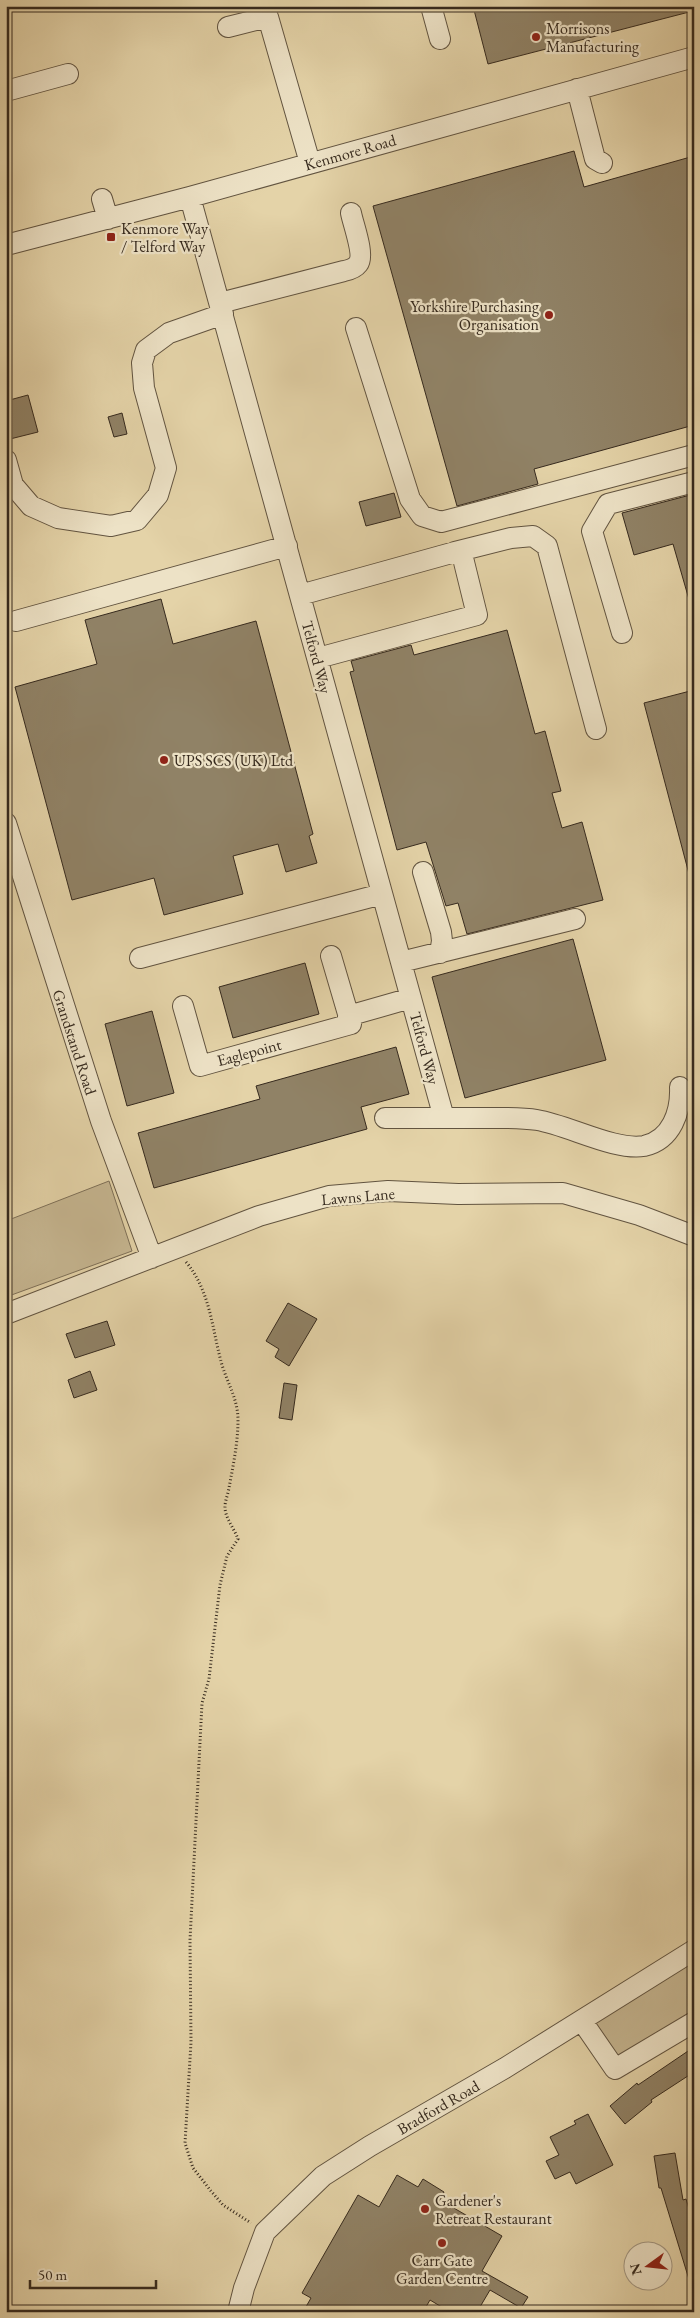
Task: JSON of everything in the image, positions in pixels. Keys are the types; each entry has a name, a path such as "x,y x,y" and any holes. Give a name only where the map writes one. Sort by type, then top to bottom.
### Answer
{"street":[{"path":"431,6 440,39"},
{"path":"228,28 267,12 310,163"},
{"name":"Kenmore Road","path":"7,246 694,57"},
{"path":"6,91 68,74"},
{"path":"576,89 595,159 602,163"},
{"name":"Telford Way","path":"190,197 444,1118"},
{"path":"102,199 108,219"},
{"path":"6,460 13,485 31,506 58,518 111,526 137,520 158,495 166,468 144,388 142,363 146,350 169,333 221,309 358,265 361,259 360,250 351,213"},
{"path":"356,328 410,499 422,516 441,522 694,455"},
{"path":"622,633 592,531 608,504 694,482"},
{"path":"300,595 455,552 511,538 533,536 547,546 596,729"},
{"path":"16,622 287,546"},
{"path":"318,658 477,615 478,612 463,558 455,552"},
{"name":"Grandstand Road","path":"6,823 92,1092 152,1258"},
{"path":"423,872 441,932 440,953"},
{"path":"140,958 382,894"},
{"path":"402,962 576,919"},
{"path":"330,956 348,1016"},
{"name":"Eaglepoint","path":"183,1006 200,1066 351,1024 348,1016 411,998"},
{"path":"385,1118 537,1120 631,1147 645,1146 660,1139 670,1129 680,1104 680,1086"},
{"name":"Lawns Lane","path":"6,1314 259,1216 329,1196 388,1191 458,1194 563,1193 639,1215 694,1236"},
{"name":"Bradford Road","path":"238,2312 244,2288 265,2232 322,2176 582,2021 694,1950"},
{"path":"582,2021 615,2069 694,2022"}],"path":[{"path":"172,1250 187,1263 201,1284 218,1348 236,1400 238,1419 235,1454 225,1508 238,1539 227,1556 220,1585 210,1679 202,1704 190,1930 191,2042 185,2143 193,2168 223,2205 265,2232"}],"shaded area":[{"path":"109,1181 132,1251 6,1297 6,1221"},
{"path":"694,1950 694,2022 615,2069 582,2021"}],"building":[{"name":"Morrisons Manufacturing","path":"473,6 692,6 693,11 488,64"},
{"name":"Yorkshire Purchasing Organisation","path":"574,151 584,187 694,156 694,425 534,469 538,484 457,506 373,206"},
{"path":"28,395 38,432 6,440 6,401"},
{"path":"122,413 127,434 114,437 108,417"},
{"path":"394,493 401,517 366,526 359,502"},
{"path":"694,494 694,603 690,603 673,544 634,555 622,513"},
{"name":"UPS SCS (UK) Ltd","path":"161,599 173,644 256,621 313,834 309,836 317,863 286,872 278,844 233,856 243,894 164,915 154,878 72,900 15,687 97,664 85,620"},
{"path":"507,630 535,734 545,731 561,791 552,793 562,828 582,822 603,900 467,934 458,903 446,906 426,842 397,850 350,672 354,671 351,661 411,645 414,655"},
{"path":"694,690 694,873 689,874 644,703"},
{"path":"573,939 606,1060 465,1098 432,977"},
{"path":"305,963 319,1014 233,1038 219,987"},
{"path":"152,1011 174,1093 127,1106 105,1024"},
{"path":"396,1047 409,1094 361,1107 367,1129 154,1188 138,1133 260,1099 256,1086"},
{"path":"288,1303 317,1319 289,1366 275,1357 279,1349 266,1341"},
{"path":"107,1321 115,1345 75,1358 66,1334"},
{"path":"90,1371 97,1390 74,1398 68,1380"},
{"path":"284,1383 297,1385 292,1420 279,1418"},
{"path":"694,2047 694,2072 651,2100 652,2102 625,2124 610,2106 637,2083 638,2085"},
{"path":"588,2114 613,2165 576,2184 570,2172 555,2179 546,2161 559,2155 550,2137 576,2124 574,2121"},
{"path":"675,2153 683,2200 686,2199 694,2225 694,2286 691,2286 661,2188 659,2188 654,2156"},
{"name":"Carr Gate Garden Centre","path":"397,2175 418,2187 423,2179 444,2192 440,2200 502,2236 482,2271 528,2297 521,2308 490,2290 477,2312 450,2312 430,2300 423,2312 303,2312 311,2298 302,2293 358,2195 379,2207"}],"place":[{"name":"Morrisons Manufacturing","path":"536,37"},
{"name":"Kenmore Way / Telford Way","path":"111,237"},
{"name":"Yorkshire Purchasing Organisation","path":"549,315"},
{"name":"UPS SCS (UK) Ltd","path":"164,760"},
{"name":"Gardener's Retreat Restaurant","path":"425,2209"},
{"name":"Carr Gate Garden Centre","path":"442,2243"}]}
